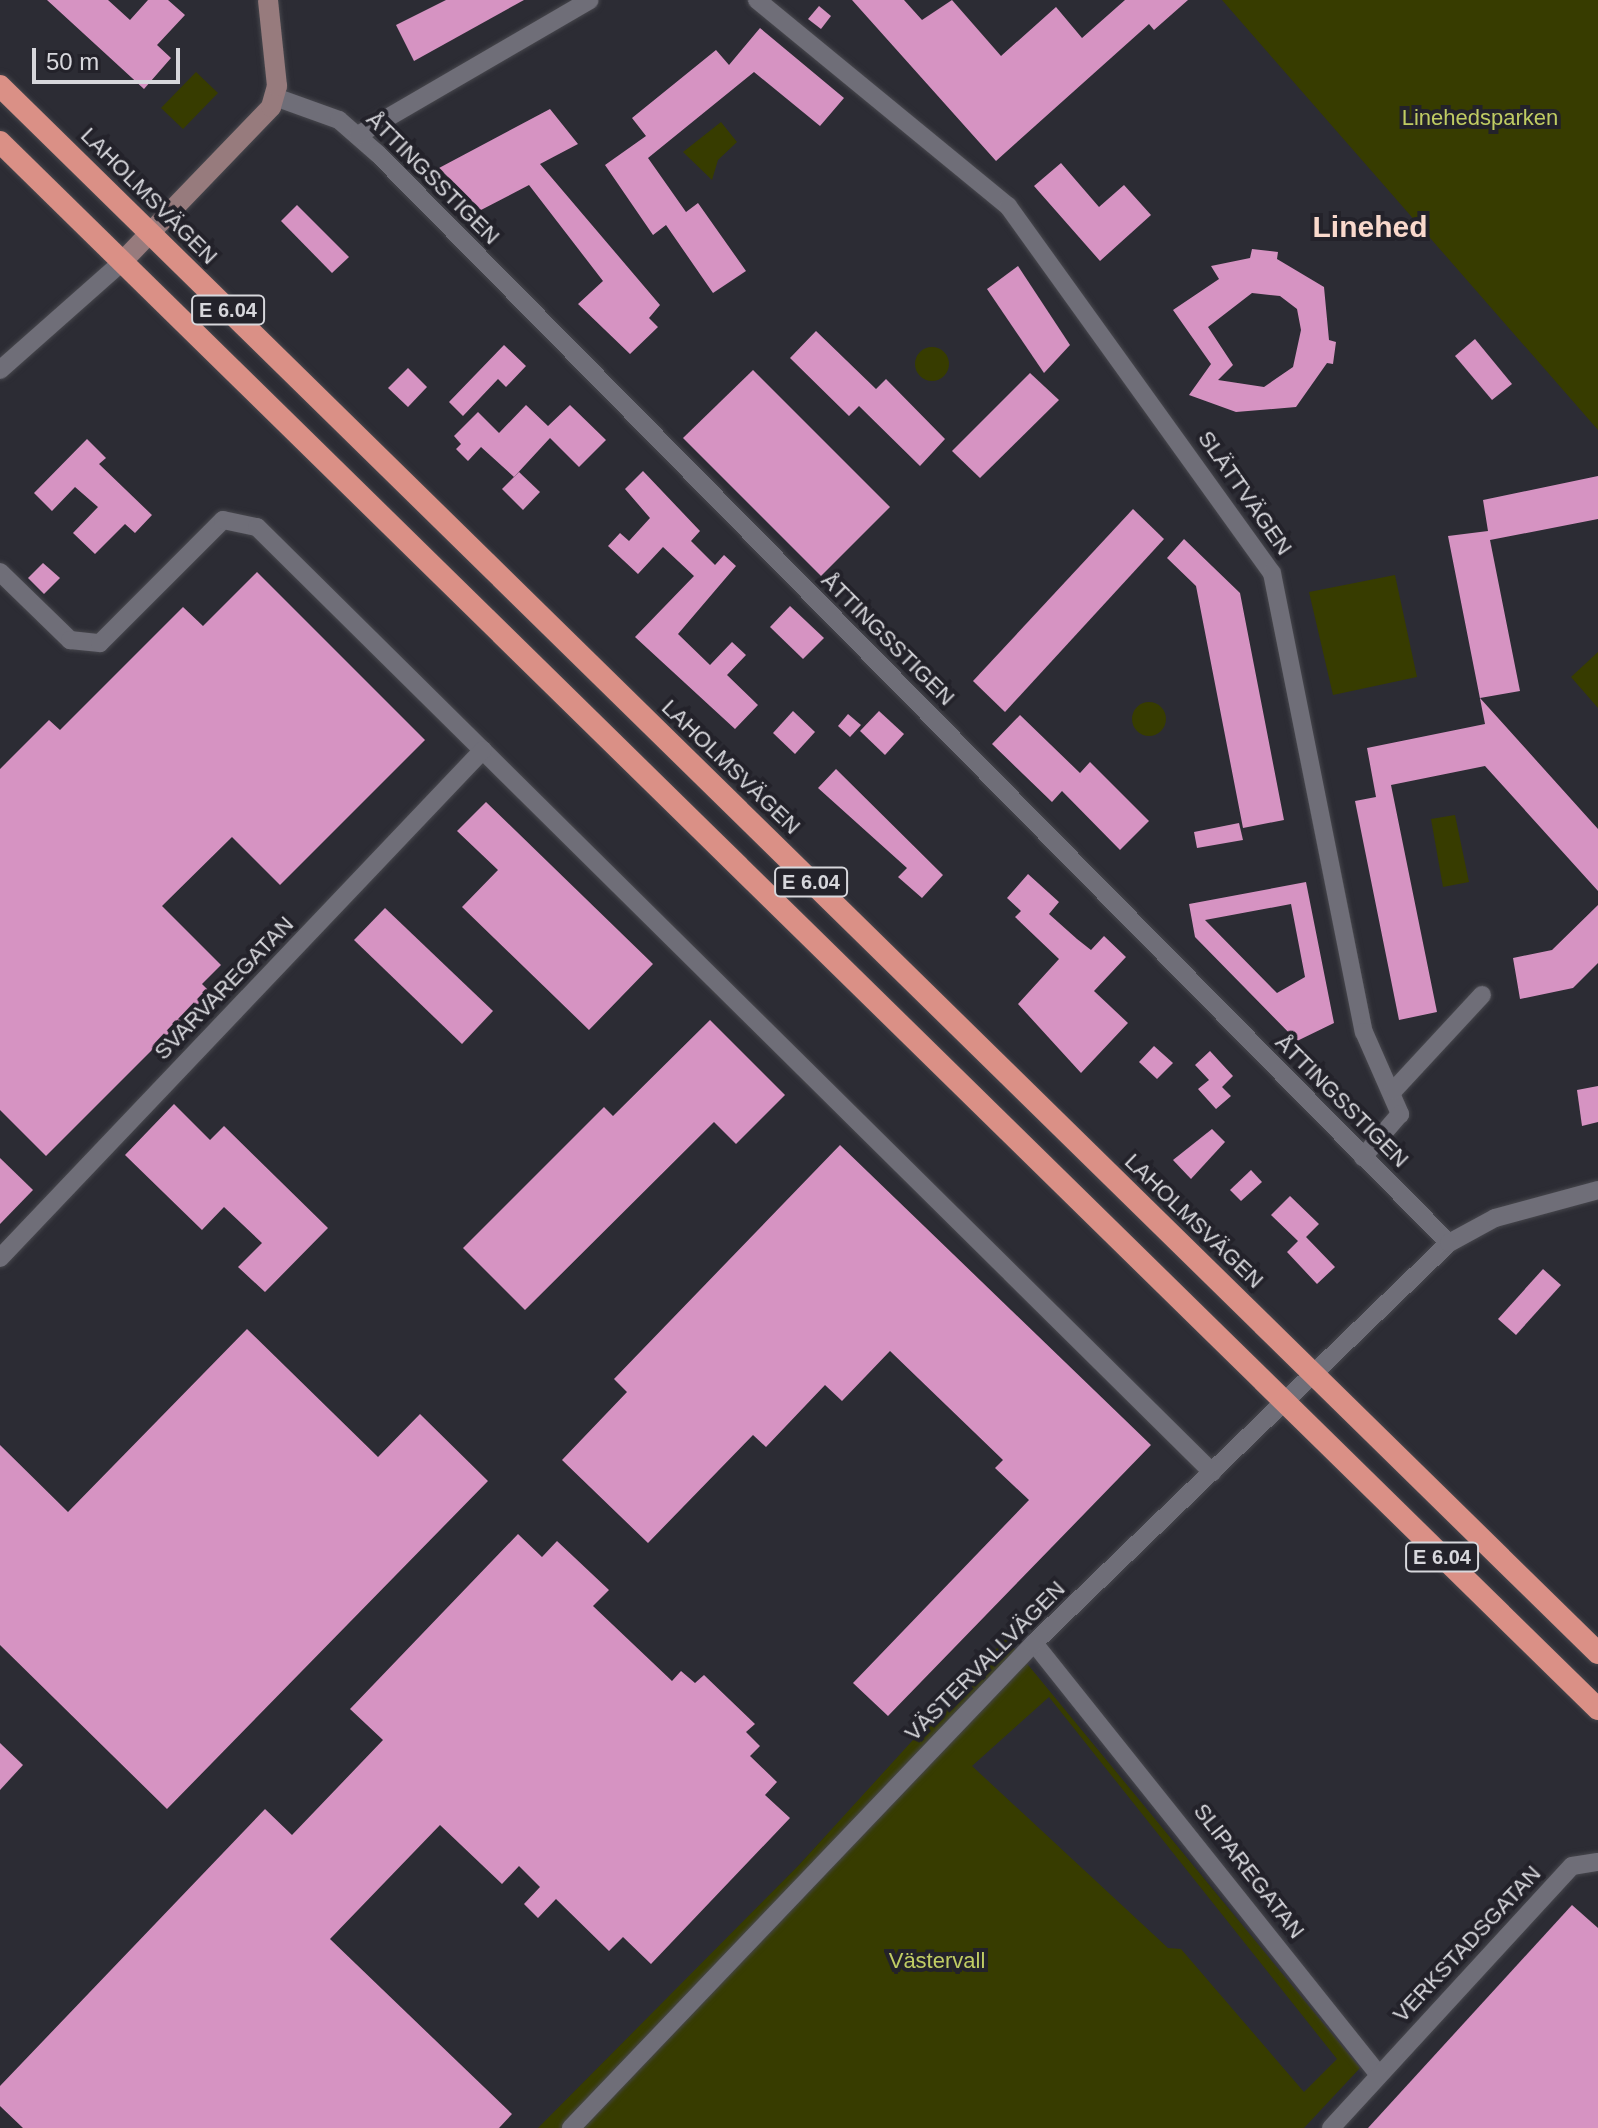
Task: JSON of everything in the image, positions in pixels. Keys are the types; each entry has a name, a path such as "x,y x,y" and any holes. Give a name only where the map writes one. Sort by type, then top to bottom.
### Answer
{"highway":[{"name":"LAHOLMSVÄGEN","path":"0,86 1318,1375 1598,1653"},
{"name":"E 6.04","path":"0,142 1598,1709"}],"main road":[{"path":"122,262 265,117 275,97 268,0"}],"street":[{"path":"358,135 392,108 499,58 590,0"},
{"name":"SLÄTTVÄGEN","path":"757,0 1008,206 1272,573 1364,1032 1393,1091"},
{"name":"ÅTTINGSSTIGEN","path":"275,97 358,135 1449,1243"},
{"path":"0,370 122,262"},
{"path":"0,572 70,640 100,643 223,520 241,520 257,527 1212,1472"},
{"name":"SVARVAREGATAN","path":"0,1258 483,750"},
{"path":"1363,1157 1400,1114 1393,1091 1482,995"},
{"name":"VÄSTERVALLVÄGEN","path":"571,2128 1034,1643 1318,1375 1449,1243 1495,1218 1598,1190"},
{"name":"SLIPAREGATAN","path":"1034,1643 1379,2075"},
{"name":"VERKSTADSGATAN","path":"1379,2075 1572,1866 1598,1862"},
{"path":"1331,2128 1379,2075"}],"green space":[{"name":"Linehedsparken","path":"1222,0 1598,0 1598,430"},
{"path":"196,72 218,93 183,129 161,108"},
{"path":"721,122 737,142 718,160 712,180 683,152"},
{"path":"932,347 944,352 949,364 944,376 932,381 920,376 915,364 920,352"},
{"path":"1395,575 1417,677 1333,695 1309,592"},
{"path":"1598,652 1598,708 1571,677"},
{"path":"1149,702 1161,707 1166,719 1161,731 1149,736 1137,731 1132,719 1137,707"},
{"path":"1455,815 1469,882 1443,887 1431,819"},
{"name":"Västervall","path":"1006,1638 1360,2068 1304,2128 538,2128 799,1865","holes":["1049,1697 1337,2059 1304,2092 1181,1949 1168,1948 972,1766"]}],"building":[{"path":"47,0 108,0 130,20 148,0 168,0 185,15 157,45 171,58 144,89"},
{"path":"446,0 524,0 414,61 396,25"},
{"path":"852,0 904,0 922,20 952,0 1001,56 1056,7 1082,38 1125,0 1188,0 1154,30 1149,24 996,161"},
{"path":"819,6 831,16 821,29 808,19"},
{"path":"760,28 844,98 820,126 754,72 648,158 686,212 698,203 746,271 713,293 666,225 653,235 605,165 646,136 632,118 716,50 729,65"},
{"path":"550,109 578,144 540,164 660,305 649,318 658,327 630,354 578,304 603,281 529,185 481,210 439,168"},
{"path":"1061,163 1099,207 1124,185 1151,215 1100,261 1034,186"},
{"path":"297,205 349,257 332,273 281,221"},
{"path":"1252,249 1278,252 1277,259 1324,287 1329,340 1336,342 1333,364 1327,363 1296,407 1236,412 1189,395 1211,364 1173,310 1219,279 1211,266 1250,258","holes":["1252,293 1280,296 1297,309 1301,330 1293,367 1264,387 1218,380 1233,365 1208,327"]},
{"path":"1018,266 1070,345 1044,373 987,289"},
{"path":"816,331 876,389 886,379 945,439 920,466 859,406 849,416 790,358"},
{"path":"1475,339 1512,384 1492,400 1455,356"},
{"path":"504,345 526,366 506,387 498,379 463,416 449,402"},
{"path":"408,368 427,387 408,407 388,388"},
{"path":"753,370 890,507 821,576 683,438"},
{"path":"1030,373 1059,400 980,478 952,451"},
{"path":"526,405 548,426 570,405 606,440 579,467 550,438 514,477 481,447 468,461 456,449 461,444 454,436 478,412 499,433"},
{"path":"87,439 106,458 99,464 152,515 135,533 125,524 95,554 73,533 98,507 75,487 52,511 34,493"},
{"path":"643,471 700,531 691,541 715,565 724,555 736,566 678,634 710,665 732,642 746,655 727,675 758,705 735,729 635,637 694,576 663,547 638,574 608,546 620,533 629,541 650,518 625,489"},
{"path":"519,472 540,492 523,510 502,489"},
{"path":"1598,476 1598,519 1490,540 1520,691 1480,698 1598,829 1598,891 1485,766 1391,785 1437,1012 1399,1020 1355,801 1376,797 1367,748 1485,724 1448,536 1488,531 1483,500"},
{"path":"1133,509 1164,539 1005,712 973,681"},
{"path":"1184,539 1240,593 1284,820 1243,828 1196,586 1167,558"},
{"path":"43,563 60,578 44,594 28,578"},
{"path":"257,572 425,740 280,885 232,837 162,906 221,965 202,984 210,992 46,1156 0,1110 0,769 49,720 60,730 183,607 203,626"},
{"path":"790,606 824,638 803,659 770,627"},
{"path":"793,711 815,732 795,754 773,733"},
{"path":"879,711 904,734 885,755 860,731"},
{"path":"848,714 861,725 850,737 838,726"},
{"path":"1020,715 1080,773 1090,762 1149,821 1120,850 1062,791 1052,802 992,744"},
{"path":"836,769 943,875 922,898 898,877 907,868 818,788"},
{"path":"486,802 653,964 589,1030 462,907 498,870 457,831"},
{"path":"1239,823 1243,840 1197,848 1194,832"},
{"path":"1028,874 1059,902 1049,914 1077,939 1091,950 1104,936 1126,957 1094,991 1128,1023 1081,1073 1018,1004 1059,959 1015,917 1021,911 1007,898"},
{"path":"1306,882 1334,1023 1297,1041 1195,937 1189,904","holes":["1291,904 1305,977 1277,993 1205,920"]},
{"path":"1598,905 1598,963 1573,988 1520,999 1513,958 1552,950"},
{"path":"385,908 493,1011 462,1044 354,940"},
{"path":"710,1020 785,1095 736,1144 714,1122 525,1310 463,1248 604,1107 613,1116"},
{"path":"1154,1046 1173,1063 1157,1079 1139,1062"},
{"path":"1210,1051 1233,1076 1222,1087 1231,1096 1216,1109 1198,1089 1209,1080 1195,1065"},
{"path":"1598,1086 1598,1122 1582,1126 1577,1090"},
{"path":"174,1104 210,1140 224,1126 328,1228 265,1292 238,1267 262,1243 224,1207 202,1230 125,1155"},
{"path":"1212,1129 1225,1142 1191,1179 1173,1160"},
{"path":"840,1145 1151,1445 888,1716 853,1683 1029,1500 995,1468 1003,1460 890,1351 842,1401 825,1385 766,1447 753,1435 648,1543 562,1460 627,1392 614,1379"},
{"path":"0,1158 33,1190 0,1224"},
{"path":"1251,1170 1262,1182 1241,1201 1230,1190"},
{"path":"1290,1196 1319,1224 1306,1237 1335,1267 1317,1284 1287,1252 1298,1241 1271,1215"},
{"path":"1543,1269 1561,1285 1516,1335 1498,1319"},
{"path":"247,1329 378,1457 420,1414 488,1481 167,1809 0,1645 0,1445 68,1512"},
{"path":"518,1534 542,1557 557,1541 609,1590 593,1606 672,1681 681,1671 695,1683 704,1675 755,1724 746,1732 760,1746 750,1756 777,1782 765,1795 790,1818 651,1964 623,1937 609,1951 556,1899 538,1918 524,1904 540,1887 519,1866 502,1884 440,1825 330,1939 512,2114 499,2128 23,2128 0,2106 0,2086 265,1809 292,1835 383,1740 350,1709"},
{"path":"0,1743 23,1765 0,1790"},
{"path":"1572,1905 1598,1928 1598,2128 1368,2128"}],"district":[{"name":"Linehed","path":"1370,227"}]}
